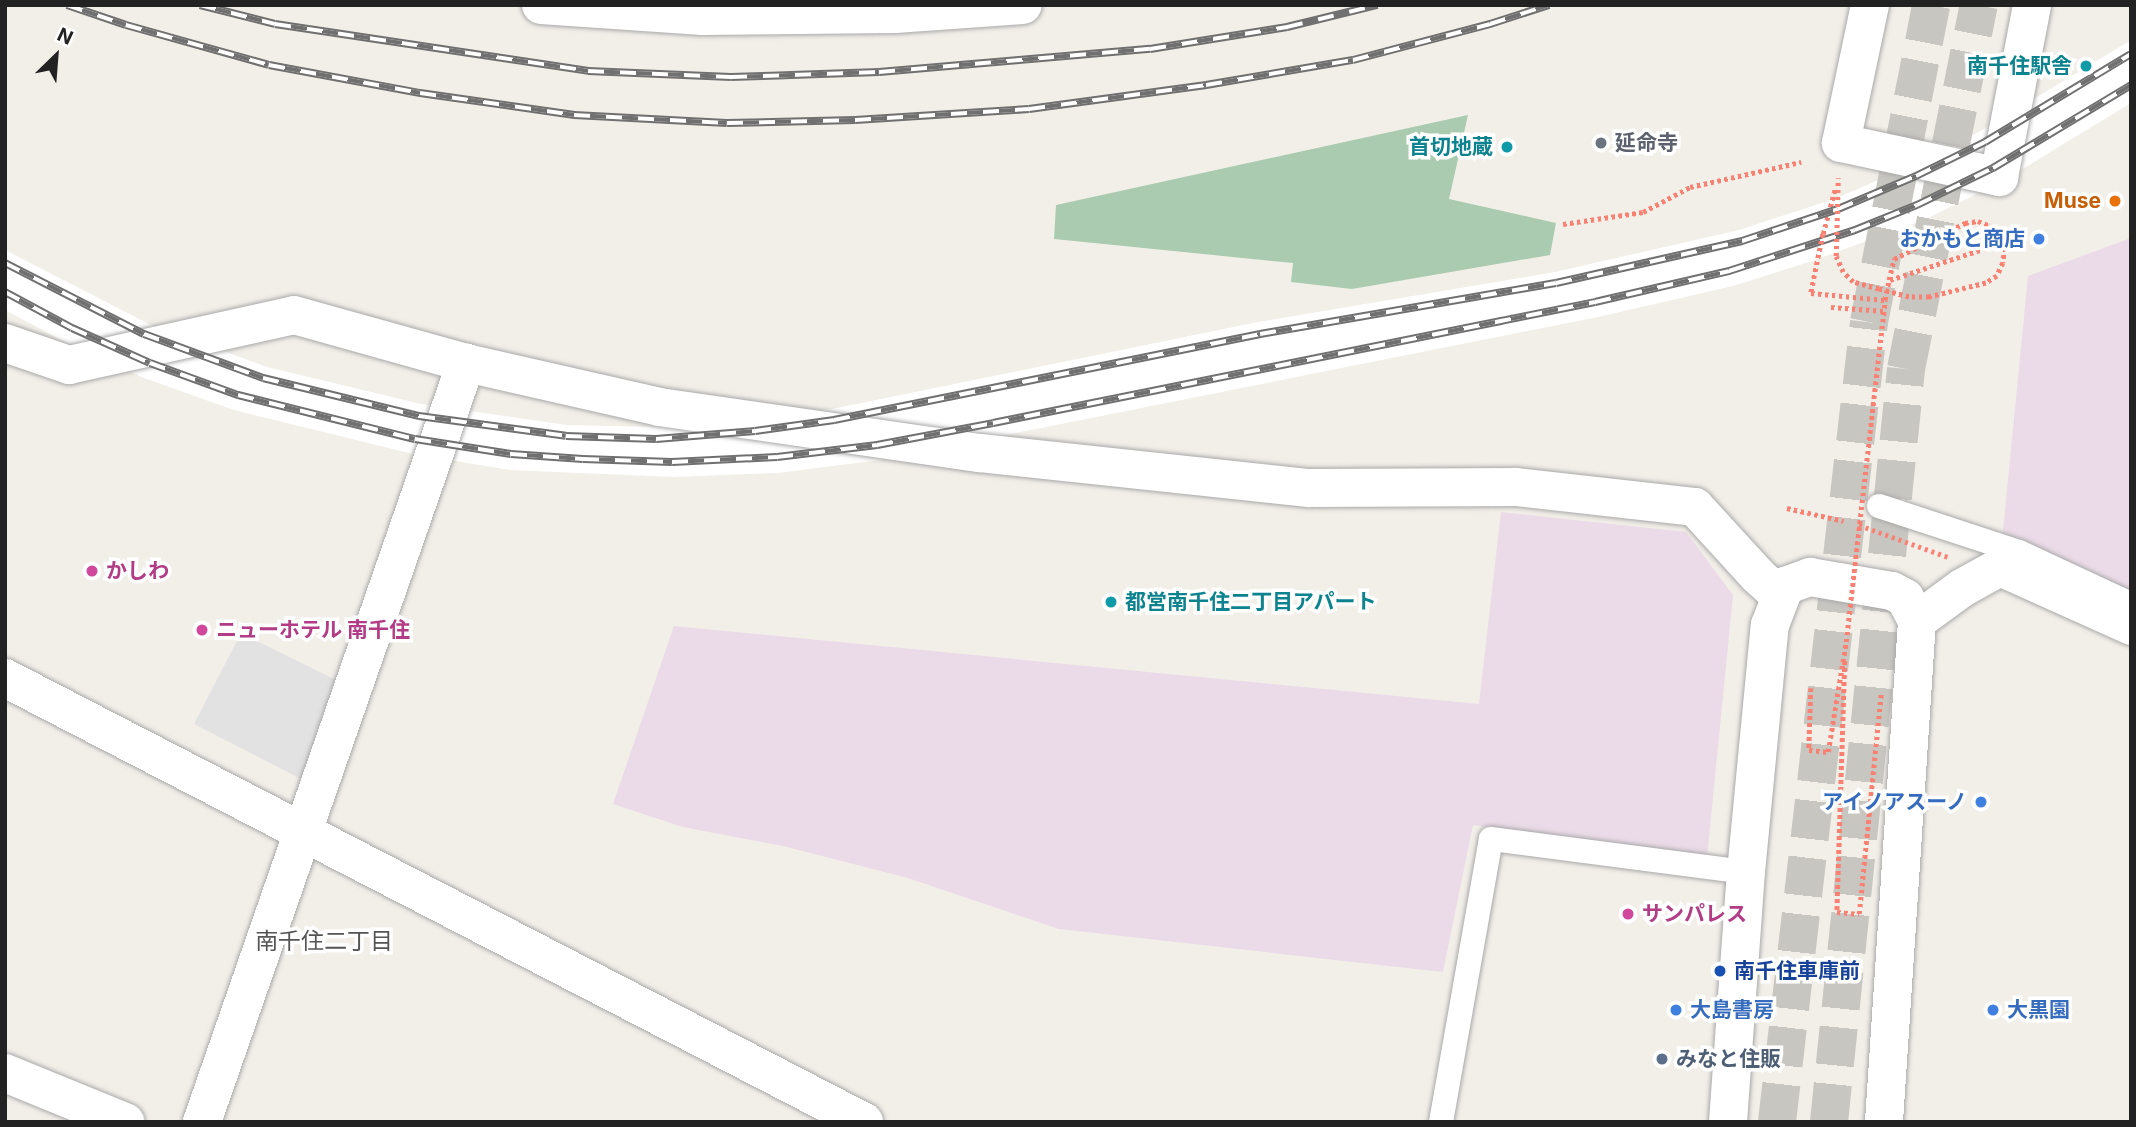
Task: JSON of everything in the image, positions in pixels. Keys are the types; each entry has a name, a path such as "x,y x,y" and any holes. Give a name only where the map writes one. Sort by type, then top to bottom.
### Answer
{"street":[{"path":"541,5 704,11 971,11 1023,5"},
{"path":"1870,5 1841,143 1998,177 2032,5"},
{"path":"5,343 69,365 294,315 466,363 659,407 980,453 1309,488 1516,487 1695,507 1779,595"},
{"path":"202,1122 466,363"},
{"path":"1917,621 1962,588 2000,567 2131,626"},
{"path":"1728,1122 1746,872 1770,625 1779,595 1785,586 1810,577 1892,592 1905,598 1917,621 1884,1122"},
{"path":"5,678 864,1122"},
{"path":"5,1073 125,1122"}],"lane":[{"path":"1879,506 2020,552 2131,604"},
{"path":"1441,1122 1491,839 1746,872"}],"path":[{"path":"1563,224 1643,212 1690,187 1809,160"},
{"path":"1811,688 1809,750 1828,752 1846,642 1885,300 1889,280 1894,259 1965,223 1988,225 1999,234 2005,248 1997,276 1986,283 1928,297 1909,297 1853,282 1843,272 1836,256 1838,178 1811,293 1885,300"},
{"path":"1889,280 1989,247"},
{"path":"1831,307 1884,311"},
{"path":"1787,508 1859,525 1948,557"},
{"path":"1846,642 1837,912 1859,914 1881,692"}],"shaded area":[{"path":"2131,238 2131,611 2001,551 2028,276"},
{"path":"1501,512 1686,532 1733,595 1707,858 1473,825 1443,972 1059,929 908,878 783,846 683,827 613,804 674,626 1479,704"},
{"path":"241,633 336,680 303,780 194,724"}],"green space":[{"path":"1468,115 1449,199 1556,223 1550,255 1352,289 1291,282 1293,263 1054,239 1056,205"}],"pier":[{"path":"2131,40 2131,103 2001,182 1924,220 1812,261 1733,286 1598,317 880,460 778,473 673,477 510,470 413,454 234,410 144,378 65,342 5,310 5,250 149,324 267,367 421,404 567,425 656,427 832,409 1258,322 1555,272 1739,230 1834,199 1911,166 1979,132"}],"tunnel":[{"path":"1777,1122 1869,322 1931,5"},
{"path":"1829,1122 1906,369 1979,5"}],"railway":[{"path":"67,5 126,25 269,65 420,93 574,115 727,123 855,120 1029,109 1206,85 1353,60 1490,24 1549,5"},
{"path":"200,5 275,24 588,71 731,77 879,72 1150,49 1287,27 1377,5"},
{"path":"5,263 144,334 263,378 419,416 566,436 656,439 755,431 834,420 1260,334 1556,283 1742,241 1838,209 1916,176 1985,142 2131,54"},
{"path":"5,292 72,328 150,363 238,395 415,439 511,454 583,459 672,462 777,457 877,445 993,423 1595,302 1729,271 1855,230 1917,205 1993,168 2131,85"}],"place":[{"name":"南千住駅舎","path":"2086,66"},
{"name":"延命寺","path":"1601,143"},
{"name":"首切地蔵","path":"1507,147"},
{"name":"Muse","path":"2115,201"},
{"name":"おかもと商店","path":"2039,239"},
{"name":"かしわ","path":"92,571"},
{"name":"都営南千住二丁目アパート","path":"1111,602"},
{"name":"ニューホテル 南千住","path":"202,630"},
{"name":"アイノアスーノ","path":"1981,802"},
{"name":"サンパレス","path":"1628,914"},
{"name":"南千住車庫前","path":"1720,971"},
{"name":"大島書房","path":"1676,1010"},
{"name":"大黒園","path":"1993,1010"},
{"name":"みなと住販","path":"1662,1059"}],"district":[{"name":"南千住二丁目","path":"324,941"}]}
